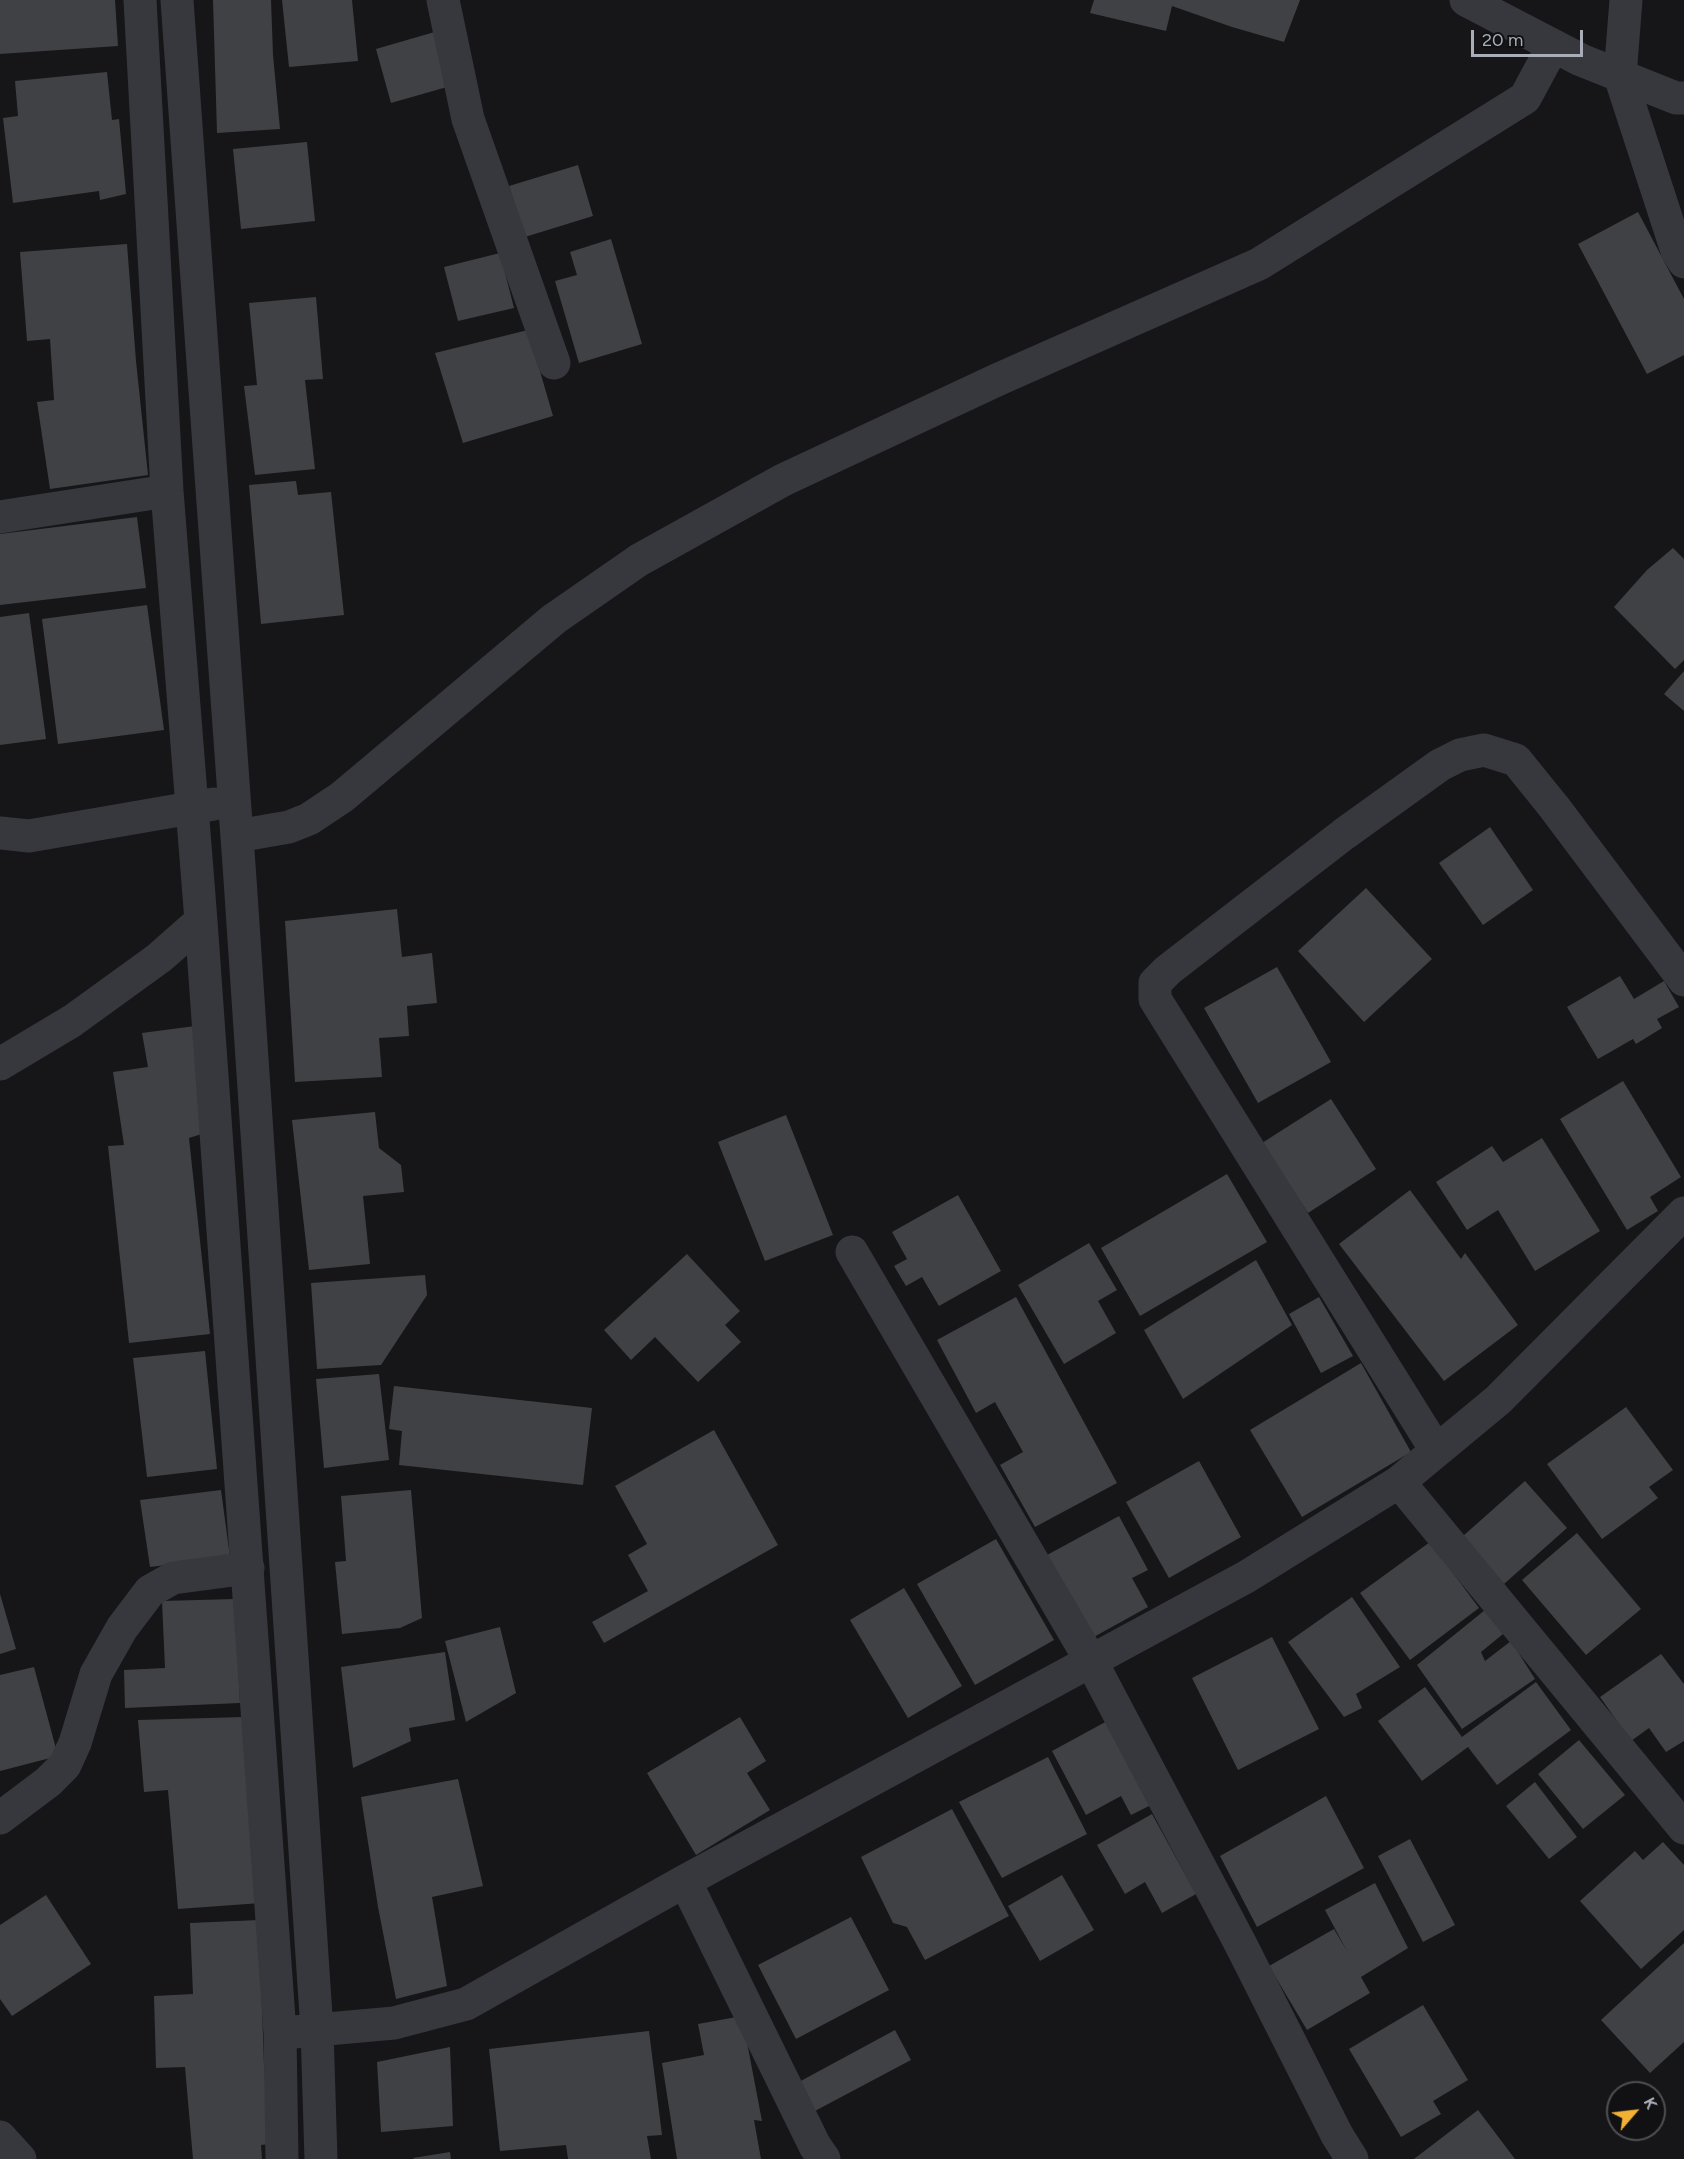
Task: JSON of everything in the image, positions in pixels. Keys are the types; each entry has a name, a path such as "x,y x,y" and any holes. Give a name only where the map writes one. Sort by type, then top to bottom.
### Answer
{"street":[{"path":"141,0 167,491 201,921 280,2033 282,2159"},
{"path":"177,0 240,879 317,2030 321,2159"},
{"path":"443,0 468,119 554,363"},
{"path":"1626,0 1620,76 1677,251 1684,262"},
{"path":"1477,6 1567,53 1676,98 1684,98"},
{"path":"237,836 289,826 309,819 342,797 554,619 639,560 783,480 999,379 1259,264 1525,98 1567,53"},
{"path":"0,517 167,491"},
{"path":"1436,1450 1155,999 1155,983 1168,970 1344,834 1440,765 1460,755 1484,750 1516,760 1684,980"},
{"path":"0,832 29,836 234,800"},
{"path":"198,881 240,879"},
{"path":"0,1064 72,1021 159,958 201,921"},
{"path":"280,2033 394,2023 466,2004 685,1881 1246,1577 1399,1482 1498,1400 1684,1213"},
{"path":"852,1252 1091,1661 1240,1943 1337,2135 1352,2159"},
{"path":"1399,1482 1684,1828"},
{"path":"0,1818 48,1782 65,1765 75,1743 96,1674 122,1628 150,1591 172,1578 248,1568"},
{"path":"685,1881 809,2136 824,2159"},
{"path":"0,2137 20,2159"}],"building":[{"path":"0,0 115,0 118,46 0,54"},
{"path":"213,0 271,0 273,55 280,129 217,133"},
{"path":"282,0 352,0 358,61 289,67"},
{"path":"1094,0 1300,0 1284,42 1172,6 1166,31 1090,13"},
{"path":"438,31 454,85 391,103 376,49"},
{"path":"107,72 112,120 119,119 126,194 100,200 99,191 13,203 3,118 18,116 15,81"},
{"path":"307,142 315,221 241,229 233,149"},
{"path":"578,165 593,216 525,237 509,186"},
{"path":"1638,212 1684,299 1684,355 1647,374 1578,244"},
{"path":"611,239 642,344 579,363 555,281 577,275 570,252"},
{"path":"127,244 148,475 50,489 37,402 54,400 50,339 27,341 20,252"},
{"path":"500,253 514,308 458,321 444,267"},
{"path":"316,297 323,379 305,380 315,469 255,475 244,386 257,385 249,303"},
{"path":"528,330 553,416 463,443 435,353"},
{"path":"296,481 298,495 331,492 344,615 261,624 249,485"},
{"path":"137,517 146,588 0,605 0,534"},
{"path":"1673,548 1684,559 1684,660 1675,669 1614,607 1647,570"},
{"path":"147,605 164,730 58,744 42,619"},
{"path":"29,613 46,739 0,745 0,617"},
{"path":"1684,671 1684,711 1664,694"},
{"path":"1490,827 1533,890 1483,925 1439,863"},
{"path":"1366,888 1432,959 1364,1022 1298,951"},
{"path":"397,909 402,957 432,953 437,1003 407,1006 409,1036 379,1038 382,1077 295,1082 285,921"},
{"path":"1277,967 1331,1062 1258,1103 1204,1008"},
{"path":"1620,976 1634,999 1664,981 1679,1007 1657,1019 1662,1028 1636,1044 1633,1039 1598,1059 1567,1007"},
{"path":"195,1026 211,1131 189,1138 210,1334 129,1343 108,1146 124,1145 113,1072 148,1067 142,1033"},
{"path":"1623,1081 1681,1177 1650,1197 1658,1211 1627,1230 1560,1119"},
{"path":"1331,1099 1376,1169 1308,1213 1262,1143"},
{"path":"375,1112 379,1148 401,1165 404,1192 363,1196 370,1264 309,1270 292,1120"},
{"path":"786,1115 833,1235 765,1261 718,1142"},
{"path":"1542,1138 1600,1231 1535,1271 1498,1210 1467,1230 1436,1182 1492,1146 1503,1162"},
{"path":"1227,1174 1267,1242 1140,1316 1101,1248"},
{"path":"1410,1190 1461,1259 1465,1253 1518,1325 1444,1381 1339,1244"},
{"path":"958,1195 1001,1271 939,1306 922,1277 906,1286 894,1266 907,1259 892,1232"},
{"path":"1089,1243 1117,1290 1098,1301 1116,1333 1064,1364 1018,1285"},
{"path":"687,1254 740,1311 725,1325 741,1342 698,1382 655,1337 631,1360 604,1330"},
{"path":"1256,1260 1292,1325 1183,1399 1144,1330"},
{"path":"425,1275 427,1295 381,1365 317,1369 311,1283"},
{"path":"1016,1297 1117,1483 1035,1527 1000,1465 1023,1452 995,1402 976,1413 937,1340"},
{"path":"1319,1297 1353,1356 1321,1373 1289,1314"},
{"path":"205,1351 217,1469 147,1477 133,1358"},
{"path":"1361,1363 1411,1452 1302,1517 1250,1430"},
{"path":"379,1374 389,1460 324,1468 316,1379"},
{"path":"394,1386 592,1408 583,1485 399,1465 402,1431 389,1429"},
{"path":"1626,1407 1673,1470 1649,1487 1658,1498 1602,1539 1547,1464"},
{"path":"714,1430 778,1545 604,1643 592,1622 648,1591 628,1555 647,1544 615,1486"},
{"path":"1199,1461 1241,1537 1169,1578 1126,1502"},
{"path":"1525,1481 1567,1528 1504,1584 1463,1536"},
{"path":"221,1490 230,1557 150,1567 140,1500"},
{"path":"411,1490 422,1618 400,1628 342,1634 335,1562 346,1561 341,1496"},
{"path":"1119,1516 1148,1570 1132,1578 1148,1607 1092,1638 1047,1555"},
{"path":"1577,1533 1641,1609 1586,1655 1522,1580"},
{"path":"996,1539 1054,1640 975,1685 917,1584"},
{"path":"1430,1542 1479,1608 1410,1660 1360,1593"},
{"path":"904,1588 962,1686 908,1718 850,1620"},
{"path":"0,1594 16,1649 0,1654"},
{"path":"1352,1597 1400,1667 1356,1694 1362,1708 1344,1717 1288,1642"},
{"path":"235,1599 240,1703 125,1708 124,1670 165,1668 162,1601"},
{"path":"1485,1610 1503,1634 1481,1652 1485,1661 1511,1641 1535,1679 1462,1729 1417,1665"},
{"path":"500,1627 516,1693 466,1722 445,1641"},
{"path":"1272,1637 1319,1729 1238,1770 1192,1678"},
{"path":"445,1652 455,1720 409,1728 411,1741 353,1768 341,1667"},
{"path":"1661,1654 1684,1684 1684,1741 1666,1752 1649,1728 1631,1741 1600,1697"},
{"path":"34,1667 58,1756 0,1771 0,1675"},
{"path":"1536,1682 1571,1730 1497,1785 1468,1747 1422,1781 1378,1721 1425,1687 1462,1737"},
{"path":"244,1717 261,1903 178,1909 168,1790 144,1792 138,1720"},
{"path":"740,1717 766,1761 747,1773 770,1810 696,1855 647,1773"},
{"path":"1109,1720 1153,1804 1131,1815 1121,1796 1086,1815 1052,1751"},
{"path":"1579,1740 1625,1795 1583,1829 1538,1774"},
{"path":"1048,1757 1087,1834 1002,1878 959,1802"},
{"path":"458,1779 483,1886 432,1897 447,1986 396,1999 378,1907 361,1797"},
{"path":"1535,1782 1577,1837 1549,1859 1506,1806"},
{"path":"1326,1796 1364,1868 1257,1927 1220,1856"},
{"path":"952,1809 1009,1916 925,1960 907,1927 893,1923 861,1857"},
{"path":"1152,1814 1196,1894 1162,1913 1145,1882 1125,1894 1097,1845"},
{"path":"1410,1839 1455,1925 1423,1942 1378,1856"},
{"path":"1663,1842 1684,1865 1684,1930 1641,1969 1580,1901 1635,1851 1643,1860"},
{"path":"1062,1875 1094,1930 1040,1961 1008,1906"},
{"path":"1375,1883 1408,1948 1361,1977 1370,1993 1307,2030 1269,1966 1334,1929 1347,1951 1325,1910"},
{"path":"46,1895 91,1964 12,2016 0,1999 0,1925"},
{"path":"851,1917 889,1990 796,2039 758,1965"},
{"path":"259,1920 264,2065 270,2144 261,2145 262,2159 193,2159 185,2067 156,2068 154,1996 193,1994 190,1923"},
{"path":"1684,1943 1684,2042 1650,2073 1601,2020"},
{"path":"1423,2005 1468,2080 1433,2101 1441,2114 1401,2137 1349,2049"},
{"path":"742,2016 762,2121 754,2120 761,2159 677,2159 662,2063 704,2055 698,2024"},
{"path":"895,2030 911,2060 813,2112 797,2083"},
{"path":"649,2031 662,2135 647,2136 651,2159 568,2159 566,2145 500,2151 489,2049"},
{"path":"450,2047 453,2126 381,2132 377,2062"},
{"path":"1478,2110 1515,2159 1414,2159"},
{"path":"450,2152 451,2159 413,2158"}]}
